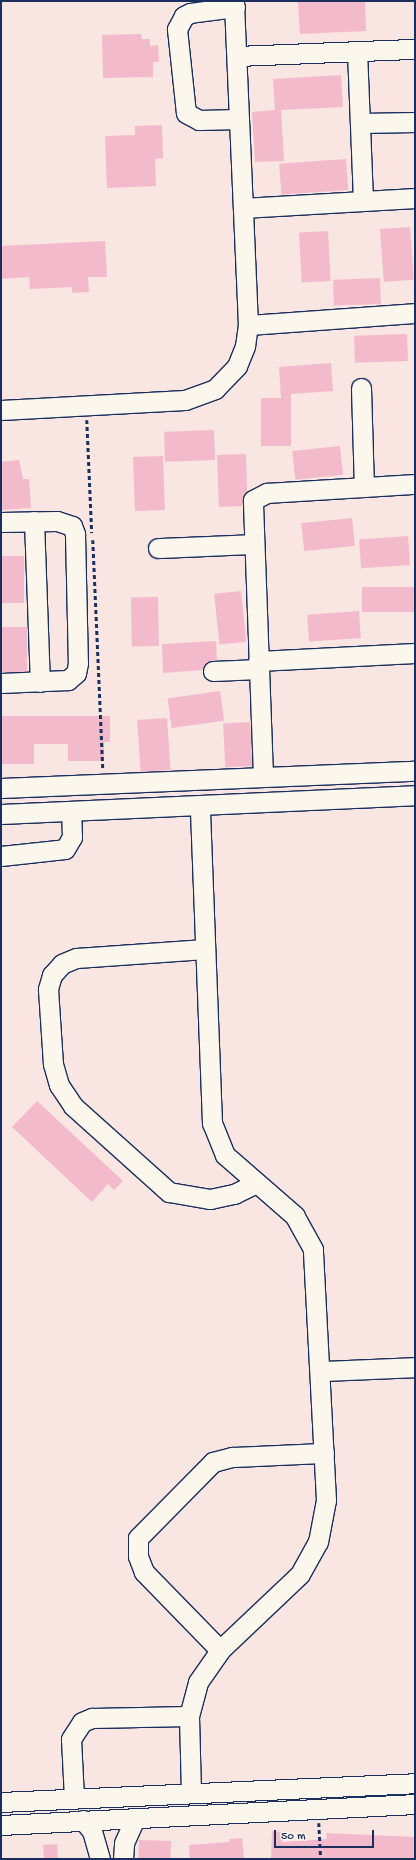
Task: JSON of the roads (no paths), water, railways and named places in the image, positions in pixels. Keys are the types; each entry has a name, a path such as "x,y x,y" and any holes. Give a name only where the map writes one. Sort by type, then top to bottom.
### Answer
{"street":[{"path":"1,410 185,400 205,394 223,382 237,366 245,346 248,325 234,4 190,13 184,16 177,28 186,113 200,120 239,119"},
{"path":"237,56 415,49"},
{"path":"357,51 363,201"},
{"path":"360,123 415,122"},
{"path":"243,208 415,198"},
{"path":"248,325 415,313"},
{"path":"361,388 364,487"},
{"path":"263,776 251,508 259,494 415,484"},
{"path":"34,521 40,682"},
{"path":"1,522 65,522 75,534 76,673 68,680 1,683"},
{"path":"158,548 253,544"},
{"path":"213,671 258,665 415,653"},
{"path":"1,788 263,776 415,771"},
{"path":"1,814 415,795"},
{"path":"191,1793 189,1716 198,1682 220,1650 300,1574 313,1553 325,1516 321,1371 313,1249 295,1216 225,1155 212,1123 200,805"},
{"path":"1,856 56,853 65,849 72,837 71,810"},
{"path":"205,949 76,958 62,964 52,975 48,989 53,1064 59,1085 73,1106 169,1192 210,1199 234,1194 257,1183"},
{"path":"321,1371 415,1367"},
{"path":"220,1650 144,1572 138,1556 138,1538 213,1462 232,1457 324,1453"},
{"path":"74,1798 71,1739 82,1722 92,1718 189,1716"},
{"path":"415,1783 8,1801 9,1824 415,1804"},
{"path":"322,1809 324,1787"},
{"path":"123,1859 124,1843 135,1818"},
{"path":"83,1820 92,1831 100,1859"}]}
